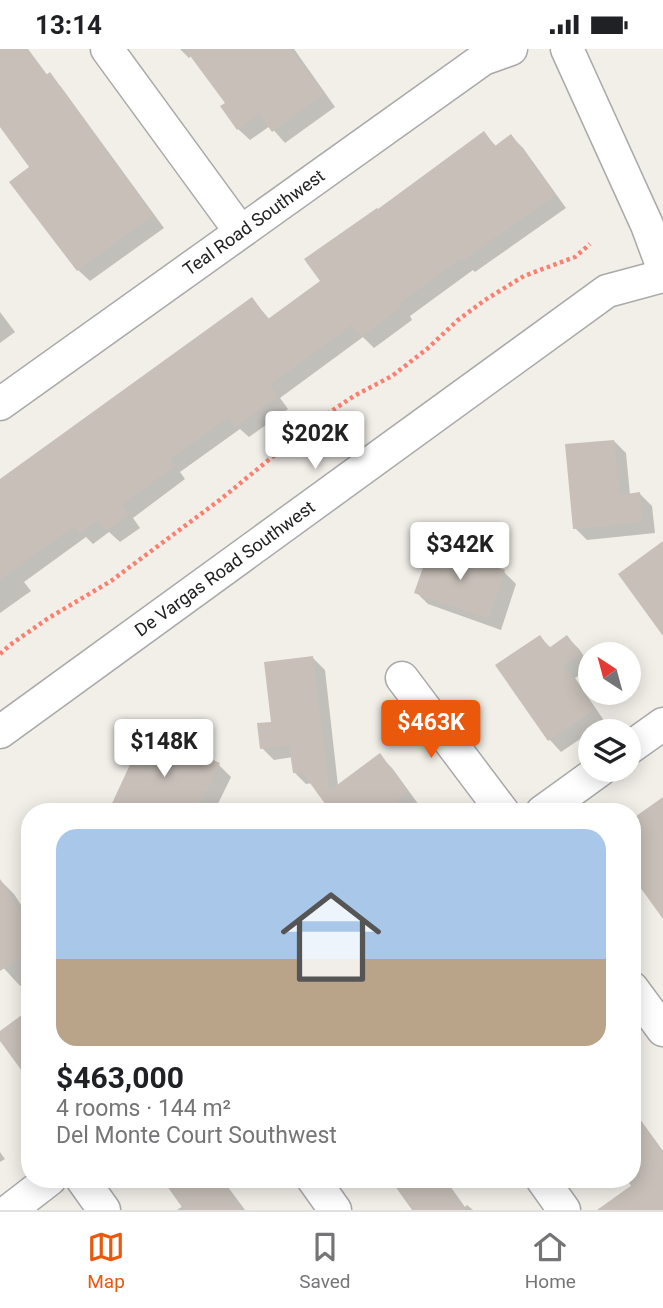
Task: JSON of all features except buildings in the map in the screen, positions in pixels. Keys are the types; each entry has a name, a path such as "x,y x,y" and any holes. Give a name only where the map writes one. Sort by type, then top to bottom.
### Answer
{"street":[{"path":"107,49 240,231"},
{"name":"Teal Road Southwest","path":"0,404 483,59 511,49"},
{"path":"568,49 647,225 663,268"},
{"name":"De Vargas Road Southwest","path":"0,732 607,291 663,276"},
{"path":"402,678 496,803"},
{"path":"641,740 663,724"},
{"path":"554,803 583,782"},
{"path":"641,1000 663,1030"},
{"path":"9,1210 38,1188"},
{"path":"88,1188 104,1210"},
{"path":"319,1188 335,1210"},
{"path":"548,1188 564,1210"}],"path":[{"path":"0,654 47,619 111,581 221,499 315,422 354,396 392,376 485,300 524,276 575,257 590,244"}]}
